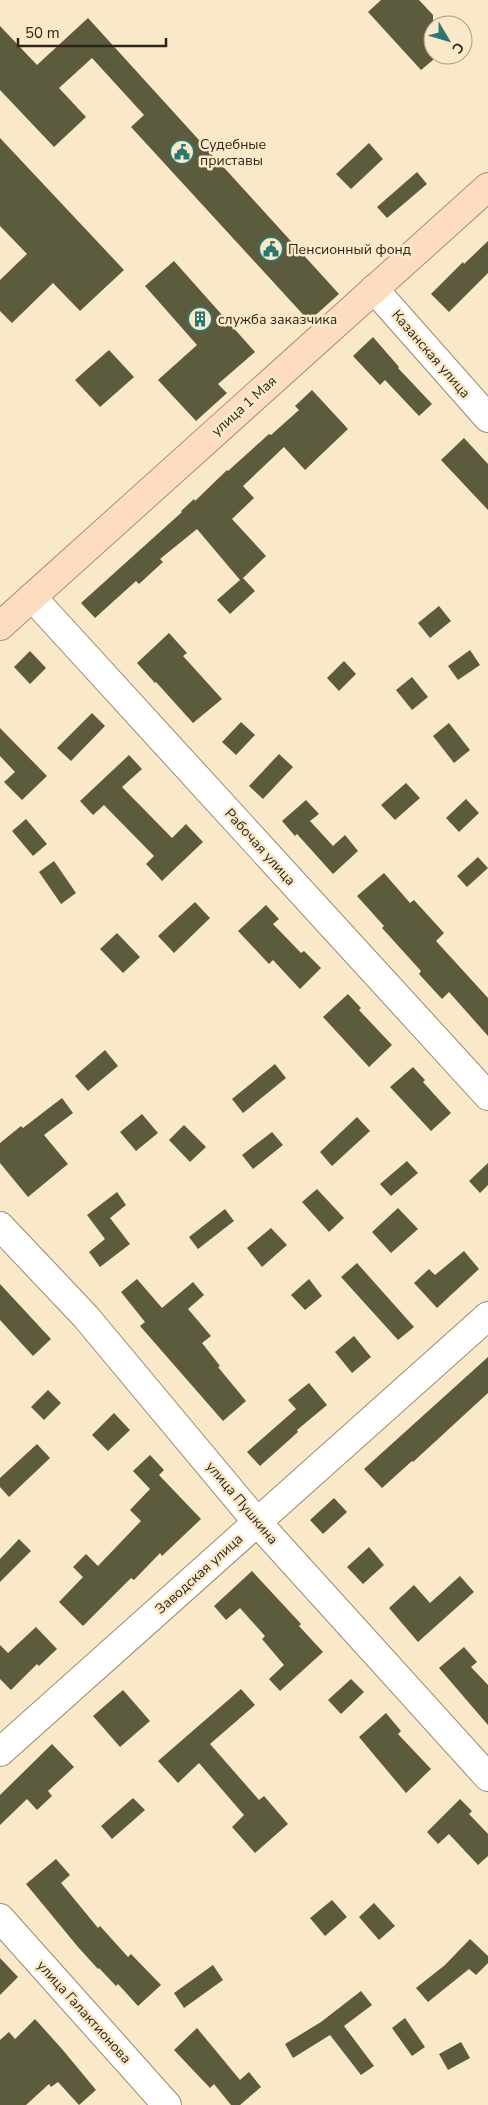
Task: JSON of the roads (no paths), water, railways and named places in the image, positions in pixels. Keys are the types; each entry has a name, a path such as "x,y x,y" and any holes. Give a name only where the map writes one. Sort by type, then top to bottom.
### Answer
{"main road":[{"name":"улица 1 Мая","path":"0,626 488,187"}],"street":[{"name":"Казанская улица","path":"374,289 488,418"},
{"name":"Рабочая улица","path":"32,597 488,1096"},
{"name":"улица Пушкина","path":"0,1226 86,1317 257,1522 488,1777"},
{"name":"Заводская улица","path":"0,1752 488,1316"},
{"name":"улица Галактионова","path":"0,1918 167,2105"}],"place":[{"name":"Судебные приставы","path":"182,152"},
{"name":"Пенсионный фонд","path":"271,249"},
{"name":"служба заказчика","path":"200,319"}]}
